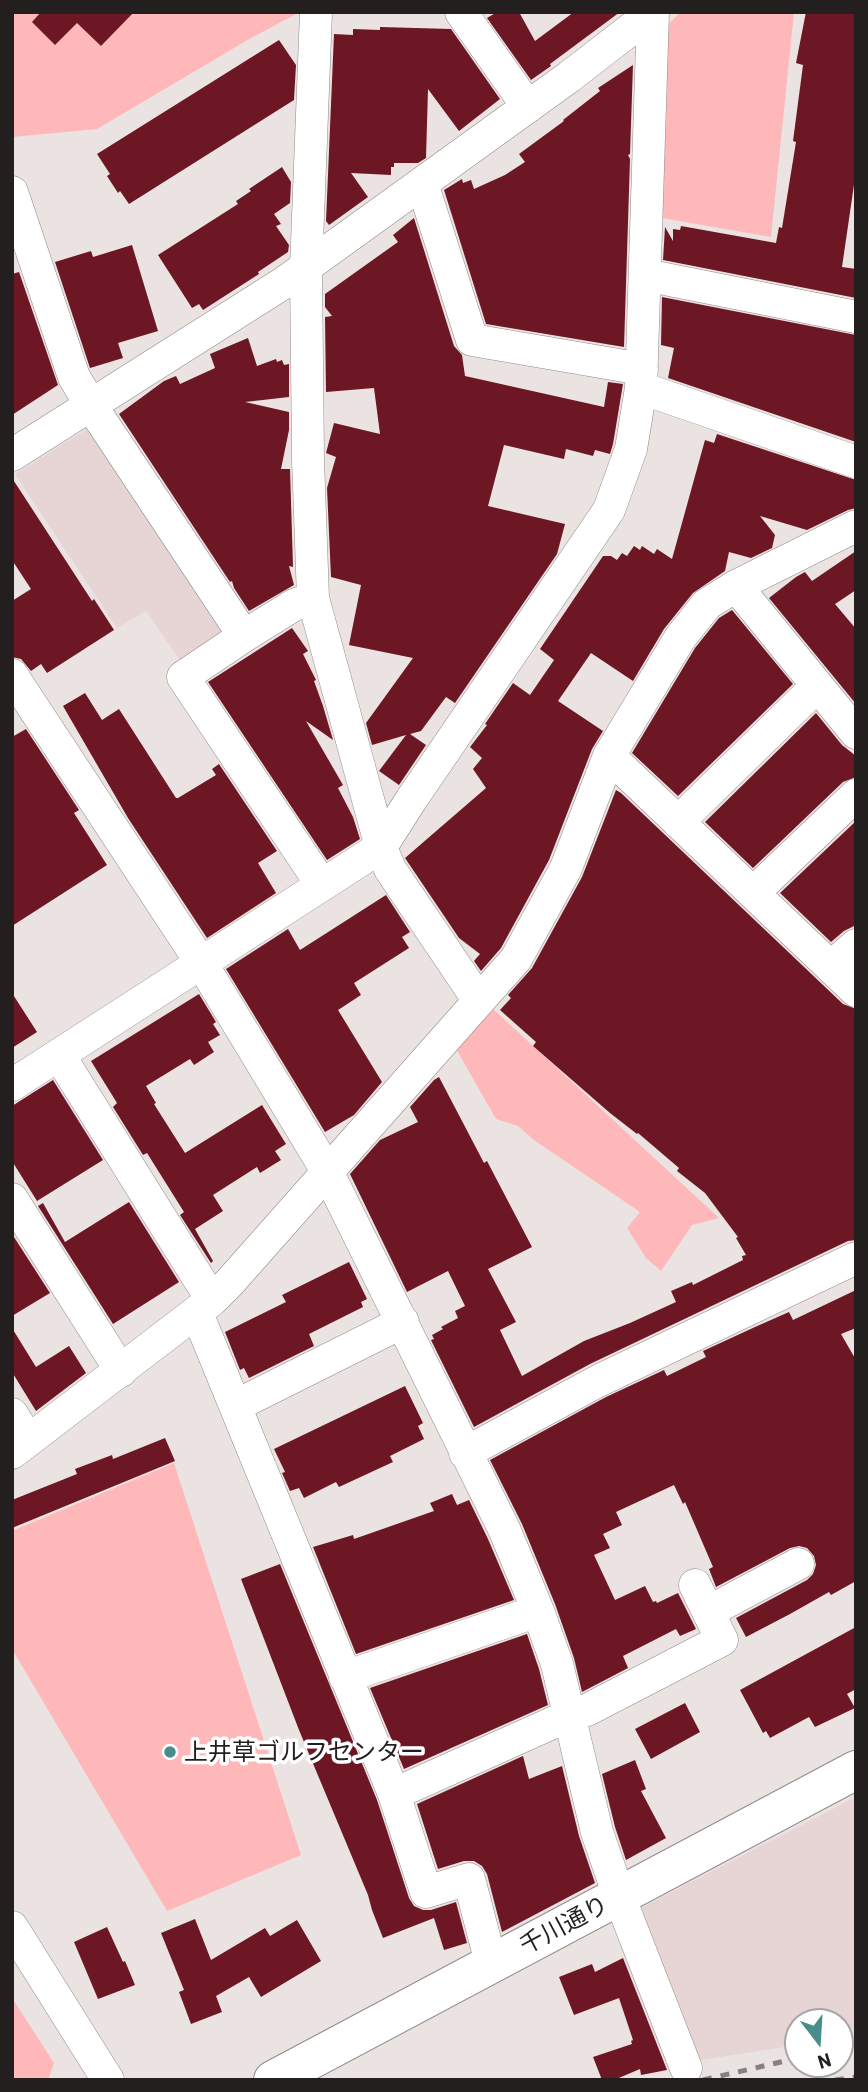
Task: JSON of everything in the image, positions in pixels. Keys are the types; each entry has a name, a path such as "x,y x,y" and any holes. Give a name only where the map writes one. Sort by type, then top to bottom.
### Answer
{"main road":[{"name":"千川通り","path":"273,2080 856,1769"}],"street":[{"path":"316,12 306,268 313,598 381,847 390,869 479,1001"},
{"path":"461,12 528,107"},
{"path":"12,455 306,268 528,107 653,12"},
{"path":"12,1085 381,847 609,510 631,449 641,379 653,12"},
{"path":"422,183 472,340 641,379 856,462"},
{"path":"12,192 23,257 74,377 244,636"},
{"path":"645,275 856,317"},
{"path":"18,1436 121,1371 204,1306 230,1282 516,959 565,868 608,756 680,638 707,604 736,586 856,526"},
{"path":"736,586 856,733"},
{"path":"313,598 294,605 183,677 322,885"},
{"path":"12,675 202,964 327,1171 505,1531 557,1664 597,1832 686,2067"},
{"path":"678,822 817,686"},
{"path":"608,756 856,991"},
{"path":"753,893 856,795"},
{"path":"831,967 856,944"},
{"path":"59,1055 204,1306 235,1406 394,1794 426,1892 469,1879 491,1964"},
{"path":"12,1199 121,1371"},
{"path":"465,1453 598,1381 856,1258"},
{"path":"235,1406 403,1322"},
{"path":"394,1794 587,1710 722,1640 701,1599 797,1564"},
{"path":"345,1677 538,1611"},
{"path":"12,1927 108,2080"}],"shaded area":[{"path":"12,12 300,12 97,129 12,137"},
{"path":"681,12 794,12 771,237 656,217 664,28"},
{"path":"94,425 227,631 184,666 146,611 117,628 15,474"},
{"path":"492,1008 719,1218 692,1225 661,1271 646,1258 627,1228 640,1212 534,1140 518,1126 496,1119 455,1047"},
{"name":"上井草ゴルフセンター","path":"174,1463 301,1855 167,1911 12,1649 12,1531"},
{"path":"856,1797 856,2035 854,2008 784,2008 784,2047 695,2061 635,1911"},
{"path":"12,1998 54,2063 48,2080 12,2080"}],"building":[{"path":"41,12 134,12 101,46 77,23 55,45 32,22"},
{"path":"497,12 519,12 535,41 574,12 620,12 531,80 487,18"},
{"path":"806,12 856,12 856,171 842,267 856,269 856,298 663,260 665,227 673,241 673,229 680,230 681,226 776,243 779,227 782,228 796,142 793,141 803,65 796,63"},
{"path":"380,27 451,29 500,99 459,131 428,89 426,158 418,163 394,163 391,175 351,173 368,197 329,225 326,221 334,34 353,35 353,29 380,30"},
{"path":"279,40 296,65 294,100 129,204 107,176 110,174 97,154"},
{"path":"633,65 628,155 624,347 486,324 444,190 462,179 463,183 471,180 474,189 505,175 525,162 519,154 600,91 598,88"},
{"path":"282,167 291,182 290,203 274,214 281,224 276,226 289,245 288,252 203,310 199,304 192,308 158,255 238,204 236,201 251,191 249,189"},
{"path":"414,218 454,346 462,355 465,376 604,407 608,382 623,384 610,454 595,450 593,456 566,449 564,459 504,445 488,506 565,524 557,554 455,703 446,697 421,731 410,734 426,745 399,785 379,771 406,735 372,745 366,723 413,658 349,645 361,585 331,577 327,488 336,457 326,453 334,423 380,434 374,388 326,392 325,317 332,316 325,307 325,294 398,242 393,235"},
{"path":"132,245 158,331 118,343 123,358 90,368 55,262 91,251 93,257"},
{"path":"19,272 58,385 12,415 12,274"},
{"path":"662,297 856,335 856,442 668,378 674,348 661,345"},
{"path":"248,338 257,366 276,359 277,362 282,360 284,365 289,364 289,397 245,402 289,412 289,430 281,469 290,469 293,567 289,566 294,585 249,611 232,581 230,582 119,414 164,381 176,376 180,384 215,368 210,354"},
{"path":"717,434 856,480 856,508 807,530 760,516 775,535 772,548 751,558 729,552 725,571 693,593 664,629 633,681 591,653 558,701 603,731 592,749 549,860 501,948 481,971 474,961 480,954 459,938 405,858 486,788 473,769 482,758 470,747 513,683 530,695 554,660 540,649 603,556 611,556 617,560 622,553 627,556 634,546 640,550 642,546 654,554 657,549 672,559 705,440 714,443"},
{"path":"12,478 92,601 94,599 114,630 47,673 41,664 31,671 21,659 12,657 12,601 31,589 12,560"},
{"path":"856,551 856,590 835,604 856,629 856,704 769,598 805,572 812,581"},
{"path":"732,610 793,684 678,796 632,753 695,648 719,618"},
{"path":"292,628 308,651 303,654 316,680 314,681 333,740 306,721 343,785 338,788 353,817 360,839 327,860 208,682"},
{"path":"85,693 102,720 119,709 176,798 216,775 212,769 219,764 277,851 258,863 276,893 207,938 128,818 63,706"},
{"path":"816,713 842,745 856,756 856,777 843,782 753,868 705,822"},
{"path":"26,729 79,810 74,813 107,865 12,926 12,737"},
{"path":"616,790 843,1004 856,1009 856,1240 848,1241 590,1364 474,1427 431,1340 434,1339 432,1335 443,1329 441,1327 458,1318 455,1311 465,1306 448,1271 407,1292 350,1174 380,1140 418,1122 410,1107 434,1080 439,1077 532,1247 488,1269 516,1322 500,1330 522,1376 584,1341 676,1302 671,1291 692,1282 693,1285 743,1260 742,1256 746,1255 736,1238 738,1237 705,1193 677,1171 679,1168 533,1046 536,1042 500,1010 511,998 508,995 532,968 582,877"},
{"path":"856,821 856,925 831,942 780,893"},
{"path":"386,895 410,932 402,937 409,948 354,983 361,995 338,1010 382,1082 354,1115 325,1132 226,969 288,929 300,950"},
{"path":"12,993 37,1032 12,1048"},
{"path":"199,994 216,1022 213,1024 220,1035 208,1042 214,1052 194,1065 190,1059 146,1086 156,1103 154,1104 185,1153 262,1105 286,1144 275,1151 281,1160 260,1173 257,1167 213,1195 223,1211 195,1229 213,1261 211,1263 180,1215 184,1212 147,1153 143,1155 113,1107 117,1103 91,1061"},
{"path":"53,1080 103,1160 37,1201 12,1161 12,1106"},
{"path":"129,1202 179,1282 113,1324 38,1206 43,1203 65,1242"},
{"path":"12,1234 50,1293 12,1316"},
{"path":"349,1262 367,1299 361,1302 363,1307 309,1334 314,1346 249,1378 244,1368 240,1370 225,1332 286,1302 282,1295"},
{"path":"856,1290 856,1328 841,1334 856,1360 856,1581 831,1595 829,1592 746,1637 736,1618 807,1580 816,1565 814,1556 807,1548 790,1548 716,1587 709,1569 713,1567 685,1502 683,1504 674,1485 616,1512 622,1525 603,1534 610,1548 594,1555 615,1600 645,1586 653,1602 657,1603 678,1593 696,1629 680,1636 676,1629 623,1656 628,1668 582,1692 574,1658 555,1604 522,1524 490,1460 606,1397 664,1370 667,1376 706,1357 703,1351 789,1312 793,1320"},
{"path":"12,1328 36,1367 69,1346 86,1373 36,1411 12,1372"},
{"path":"405,1386 423,1423 418,1426 424,1439 390,1456 393,1462 339,1487 336,1482 304,1498 299,1488 290,1491 274,1449"},
{"path":"165,1438 175,1461 12,1528 12,1500 77,1474 75,1469 112,1455 113,1459"},
{"path":"452,1494 457,1505 469,1500 514,1600 356,1654 313,1547 353,1535 354,1539 434,1511 430,1503"},
{"path":"280,1564 377,1800 409,1898 414,1906 423,1910 456,1902 467,1943 444,1950 434,1918 383,1938 241,1579"},
{"path":"856,1627 856,1689 847,1694 855,1708 815,1727 809,1717 770,1738 766,1731 763,1733 740,1690"},
{"path":"527,1634 548,1705 404,1769 370,1688"},
{"path":"685,1703 700,1732 651,1759 635,1729"},
{"path":"523,1756 529,1779 562,1766 579,1836 595,1883 502,1932 487,1874 482,1866 474,1861 464,1861 438,1869 417,1804"},
{"path":"635,1760 646,1789 641,1791 666,1838 626,1860 602,1774"},
{"path":"195,1919 211,1960 265,1928 270,1936 297,1920 321,1961 261,1997 249,1977 216,1996 222,2012 191,2024 179,1992 184,1990 161,1933"},
{"path":"107,1927 135,1985 98,1999 74,1942"},
{"path":"623,1958 667,2070 641,2075 640,2069 614,2080 602,2080 593,2057 632,2044 633,2040 619,1998 574,2015 559,1977 592,1964 595,1972"}],"railway":[{"path":"703,2080 784,2061"},
{"path":"835,2080 856,2077"}],"place":[{"name":"上井草ゴルフセンター","path":"170,1752"}]}
